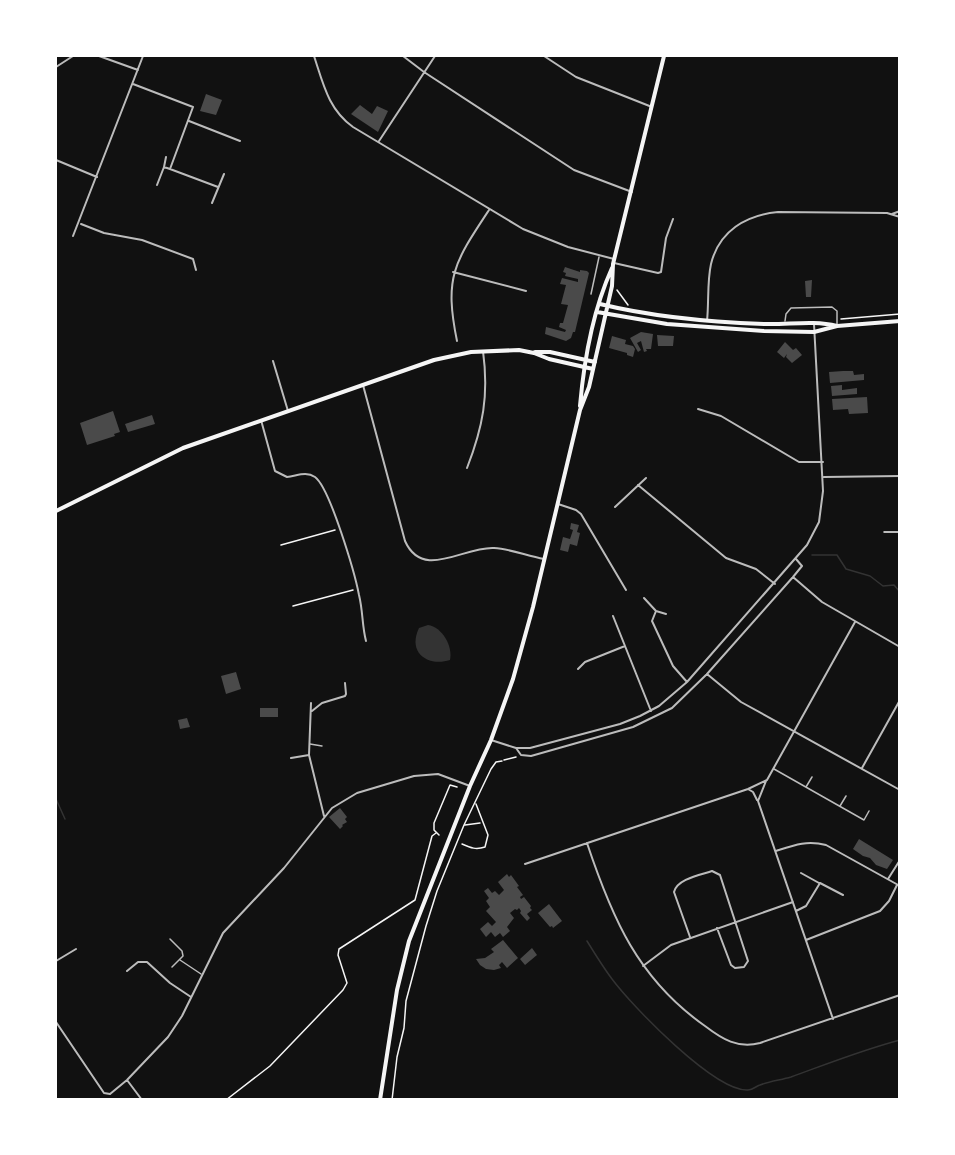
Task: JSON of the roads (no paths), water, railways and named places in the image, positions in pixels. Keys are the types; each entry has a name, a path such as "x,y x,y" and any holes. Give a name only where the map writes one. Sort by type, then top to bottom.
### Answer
{"main road":[{"path":"380,1100 397,990 409,941 470,786 491,740 517,668 580,410 585,367 597,314 605,283 614,262 664,56"},
{"path":"580,410 595,362 612,286 614,262"},
{"path":"600,304 665,317 707,321 824,323 837,326"},
{"path":"597,314 605,313 664,324 722,329 814,332 837,326 900,321"},
{"path":"57,511 162,457 434,360 505,349 550,352 595,362"},
{"path":"534,352 549,360 593,369"}],"street":[{"path":"56,68 73,56"},
{"path":"99,56 138,70"},
{"path":"73,236 80,224 143,56"},
{"path":"314,56 327,97 333,108 349,124 523,229 548,240 600,255 614,262 658,273 661,272 666,238 673,219"},
{"path":"403,56 574,170 632,192"},
{"path":"379,141 435,56"},
{"path":"544,56 576,77 652,107"},
{"path":"133,84 193,107 170,169"},
{"path":"189,121 240,141"},
{"path":"157,186 165,157"},
{"path":"56,160 96,177"},
{"path":"164,167 218,187"},
{"path":"212,203 224,174"},
{"path":"457,341 451,297 453,272 465,246 489,209"},
{"path":"892,214 900,211"},
{"path":"707,321 711,262 726,234 743,221 766,213 778,212 900,216"},
{"path":"80,224 104,233 145,241 183,256 193,260 196,270"},
{"path":"453,272 526,291"},
{"path":"664,324 665,317"},
{"path":"722,322 722,329"},
{"path":"491,740 516,748 544,745 620,724 651,711 687,682 796,559 811,539 819,522 823,504 824,477 814,324"},
{"path":"466,468 481,426 485,405 483,351"},
{"path":"273,361 288,411"},
{"path":"363,385 405,541 414,555 431,561 490,547 544,559"},
{"path":"698,409 721,416 799,462 823,462"},
{"path":"261,420 275,471 288,477 305,474 317,479 324,491 358,588 366,641"},
{"path":"824,477 900,476"},
{"path":"615,507 646,478"},
{"path":"638,485 726,558 756,569 775,584"},
{"path":"558,504 581,514 626,590"},
{"path":"516,748 521,756 531,756 633,727 672,708 707,674 793,577 802,566 796,559"},
{"path":"793,577 822,602 900,646"},
{"path":"644,598 656,611 666,614"},
{"path":"656,611 652,621 673,666 687,682"},
{"path":"613,616 651,711"},
{"path":"758,801 767,780 855,622"},
{"path":"578,669 585,662 625,646"},
{"path":"707,674 741,702 900,790"},
{"path":"312,711 322,703 345,696 345,683"},
{"path":"862,769 900,700"},
{"path":"666,701 672,708"},
{"path":"311,703 309,755 324,816"},
{"path":"291,758 309,755"},
{"path":"108,1099 110,1094 127,1080 168,1037 223,933 284,868 324,816 339,802 357,793 414,776 438,774 470,786"},
{"path":"525,864 748,789 767,780"},
{"path":"748,789 753,792 758,801 833,1018"},
{"path":"776,851 813,841 826,845 898,885 880,911 806,940"},
{"path":"587,843 616,922 644,966 661,989 694,1019 728,1041 741,1045 760,1043 900,995"},
{"path":"888,879 900,860"},
{"path":"690,938 675,888 680,883 712,871 720,875 748,961 744,967 735,968 731,965 717,928"},
{"path":"801,873 843,895"},
{"path":"796,911 806,906 820,883"},
{"path":"644,966 670,945 793,902"},
{"path":"56,961 76,949"},
{"path":"127,971 138,962 147,962 170,983 191,997"},
{"path":"56,1022 57,1028 104,1093 110,1094"},
{"path":"127,1080 142,1100"}],"lane":[{"path":"591,294 600,255"},
{"path":"784,331 786,314 791,308 832,307 838,314 837,326"},
{"path":"310,743 322,746"},
{"path":"773,769 864,820 869,811"},
{"path":"806,787 812,777"},
{"path":"840,806 846,796"},
{"path":"170,939 182,951 183,956 172,967"},
{"path":"180,960 201,974"}],"waterway":[{"path":"812,555 837,555 846,569 870,576 883,586 894,585 900,592"},
{"path":"56,799 65,819"},
{"path":"587,941 622,992 655,1027 696,1063 734,1087 750,1090 900,1040"}]}
